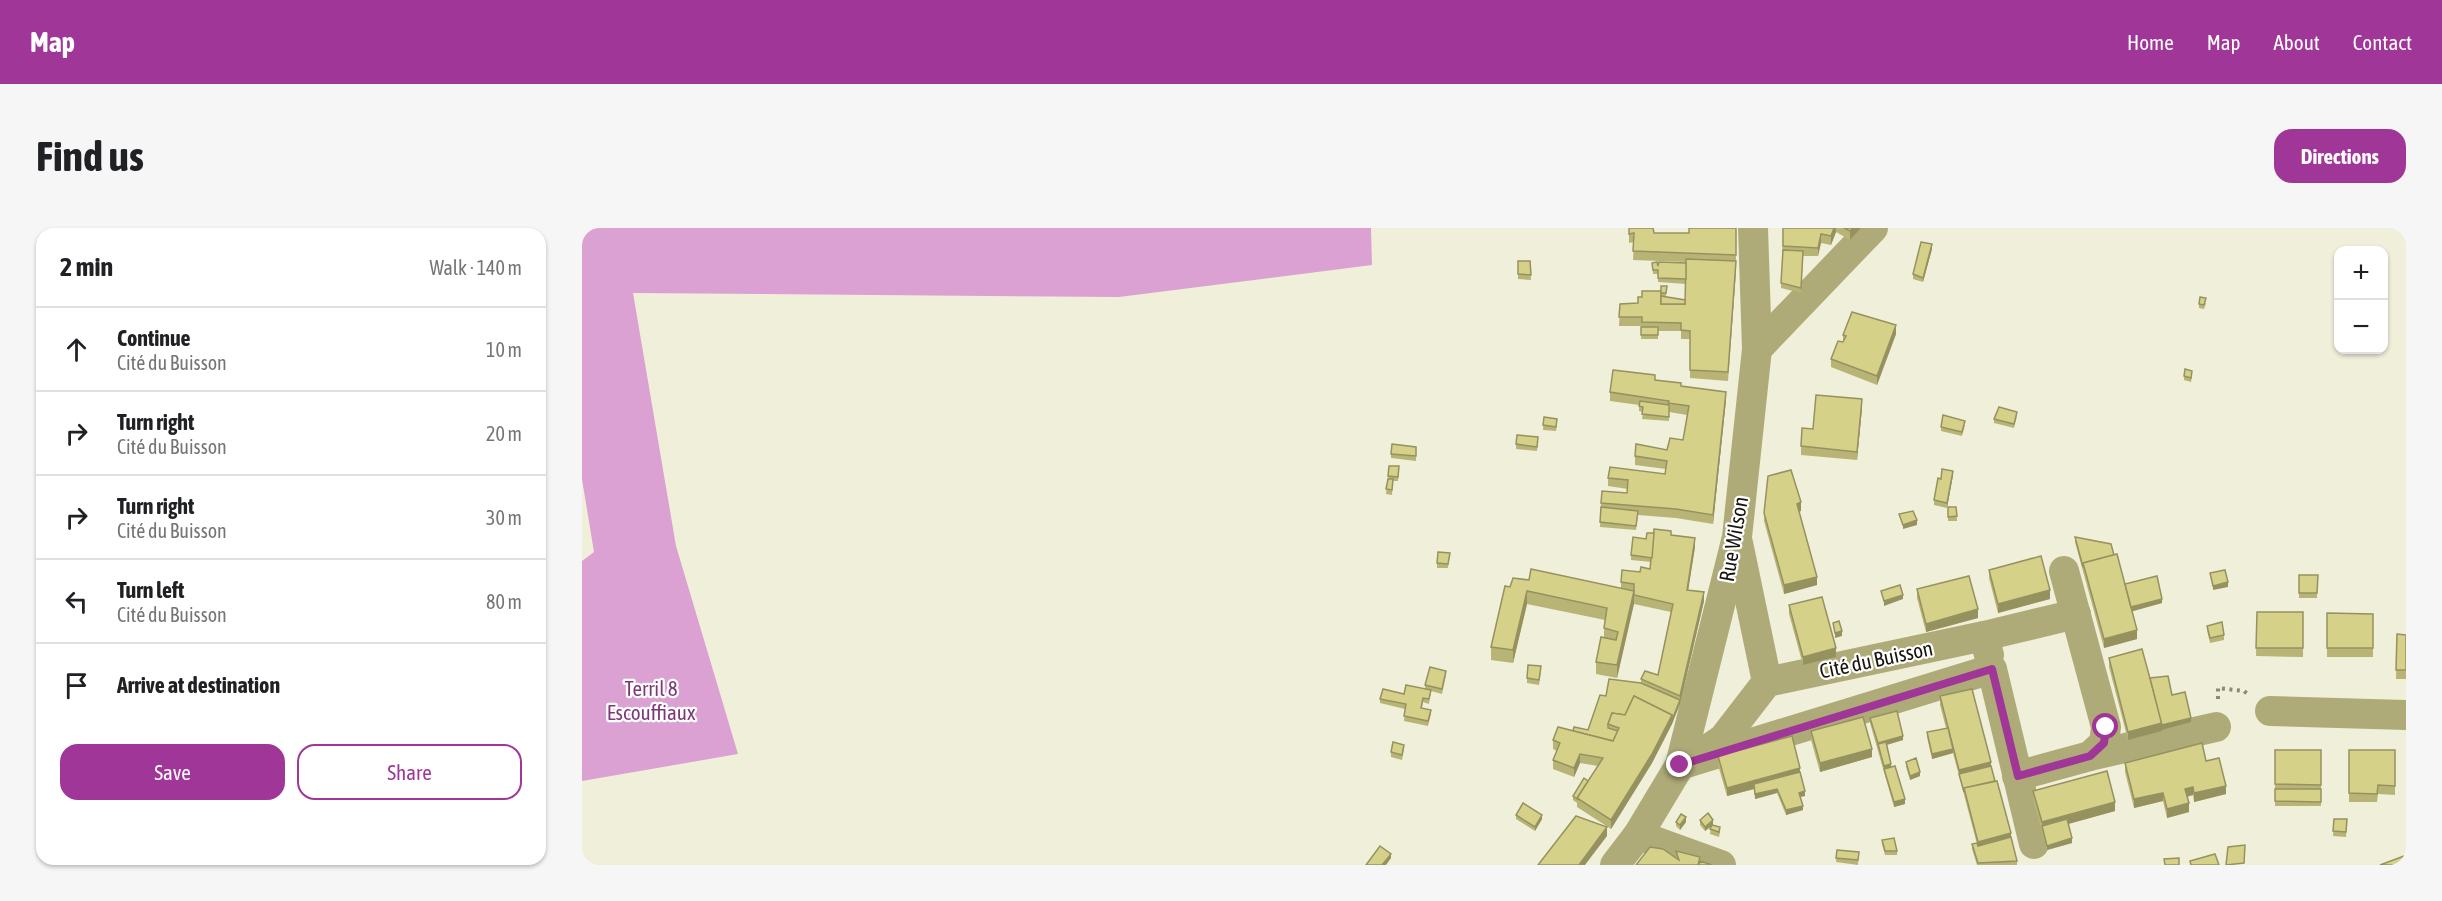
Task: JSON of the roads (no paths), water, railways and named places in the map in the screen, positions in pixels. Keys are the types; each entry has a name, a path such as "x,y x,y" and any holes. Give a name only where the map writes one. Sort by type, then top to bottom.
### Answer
{"street":[{"name":"Rue Wilson","path":"1615,865 1638,835 1680,765 1737,537 1757,349 1753,228"},
{"path":"1757,349 1874,228"},
{"path":"1680,765 1723,739 1767,682 1737,537"},
{"path":"2064,571 2106,727 2104,743 2090,756"},
{"name":"Cité du Buisson","path":"1767,682 2076,614"},
{"path":"1984,636 2034,844"},
{"name":"Cité du Buisson","path":"1680,765 1992,669"},
{"path":"2270,711 2406,715"},
{"path":"2018,776 2090,756 2217,727"},
{"path":"1638,835 1721,865"}],"park label":[{"name":"Terril 8 Escouffiaux","path":"651,700"}]}
